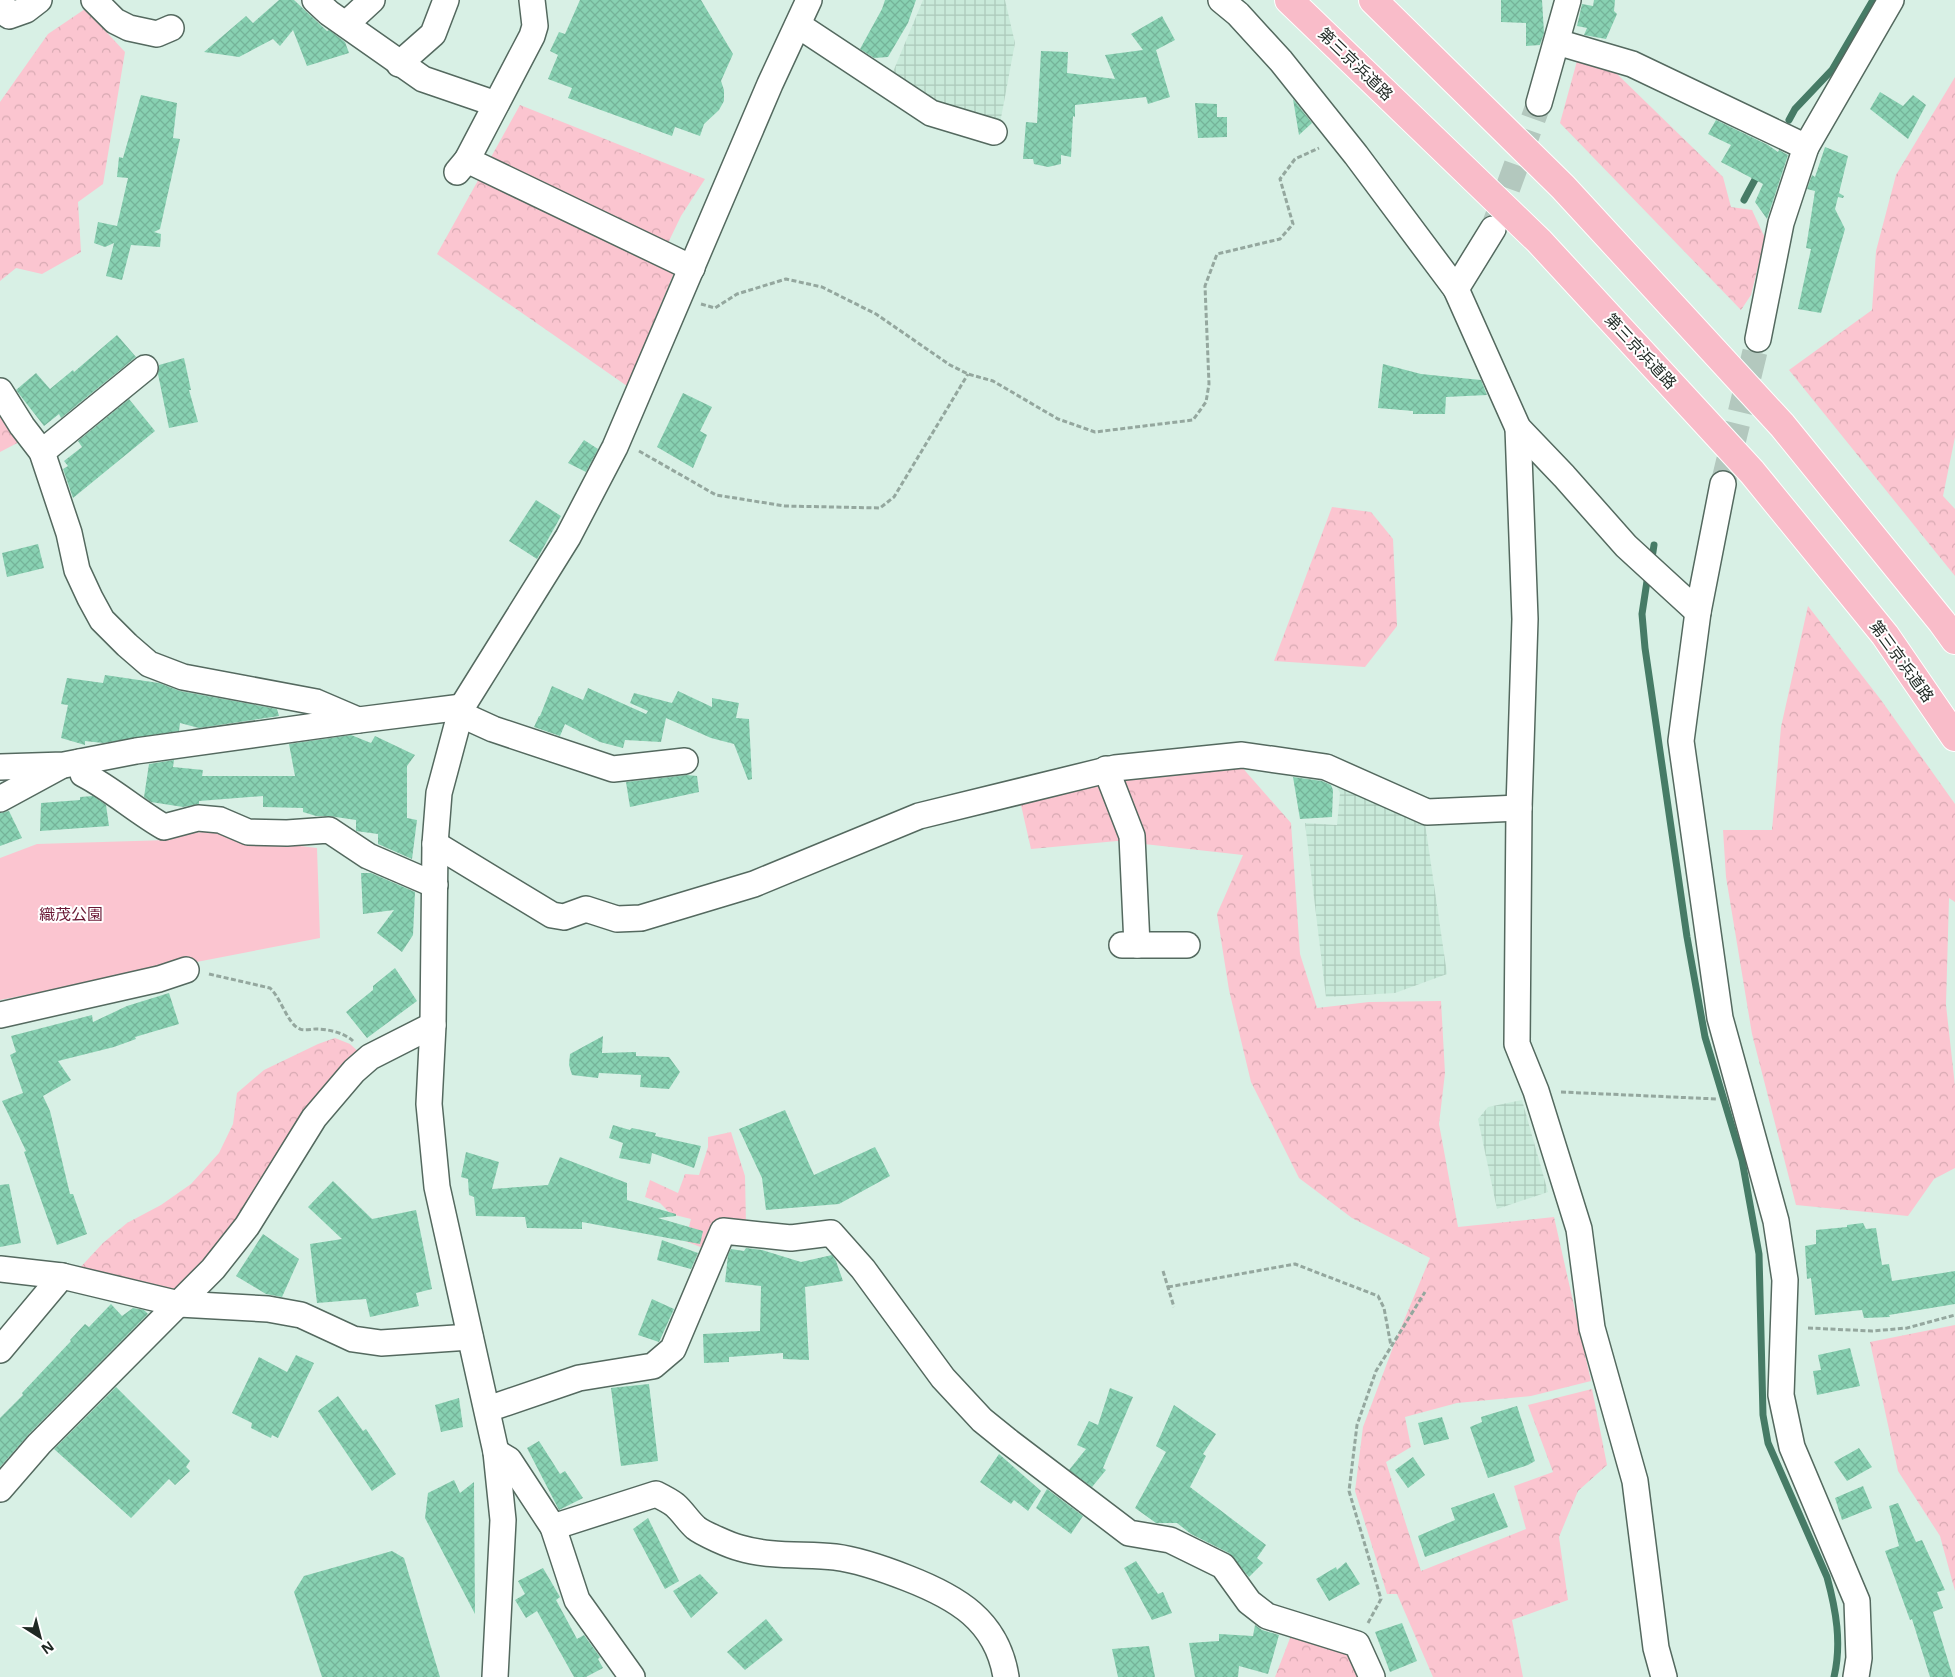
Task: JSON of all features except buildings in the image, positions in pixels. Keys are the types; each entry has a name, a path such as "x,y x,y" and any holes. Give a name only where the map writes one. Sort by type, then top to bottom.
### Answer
{"highway":[{"name":"第三京浜道路","path":"1289,0 1539,241 1752,472 1885,635 1955,737"},
{"path":"1373,0 1564,187 1782,425 1955,640"}],"street":[{"path":"2,0 0,9 9,16 26,10 39,0"},
{"path":"94,0 115,21 129,28 157,34 172,28"},
{"path":"315,0 330,13 423,80 496,104"},
{"path":"346,24 372,0"},
{"path":"399,64 433,34 446,0"},
{"path":"532,0 534,26 532,36 462,166 692,268"},
{"path":"495,1677 502,1520 496,1452 488,1409 437,1187 429,1104 433,1025 435,844 438,793 461,711 568,537 618,440 770,84 809,0"},
{"path":"1221,0 1238,14 1281,61 1342,138 1456,289 1518,428 1564,476 1626,546 1698,612"},
{"path":"1758,339 1781,222 1806,147 1891,0"},
{"path":"1539,104 1557,42 1563,4"},
{"path":"798,25 931,113 994,132"},
{"path":"1557,42 1632,64 1806,147"},
{"path":"1456,289 1493,229"},
{"path":"42,452 145,368"},
{"path":"0,391 22,426 42,452 69,533 77,570 102,620 127,645 149,664 183,677 316,702 358,720"},
{"path":"1518,428 1525,619 1519,808 1518,1044 1536,1091 1579,1228 1592,1328 1635,1481 1656,1648 1664,1677"},
{"path":"1723,484 1698,612 1681,741 1720,1018 1776,1221 1785,1280 1781,1395 1792,1447 1857,1601 1859,1658 1856,1677"},
{"path":"0,767 72,763 136,751 358,720 461,711 493,728 613,769 685,761"},
{"path":"435,844 552,916 564,917 586,909 617,919 641,918 754,884 919,816 1106,769 1242,755 1326,766 1427,812 1519,808"},
{"path":"0,799 72,763"},
{"path":"72,763 83,774 118,794 143,815 164,827 198,818 220,820 248,832 287,833 329,830 368,856 435,885"},
{"path":"1106,769 1132,836 1129,945 1187,945"},
{"path":"0,1015 159,979 186,970"},
{"path":"0,1489 39,1444 213,1269 247,1226 314,1118 354,1071 370,1056 433,1025"},
{"path":"488,1409 579,1378 653,1366 673,1349 723,1232 791,1238 831,1233 863,1269 943,1378 982,1420 1129,1533 1170,1540 1223,1566 1249,1602 1267,1616 1357,1644 1372,1677"},
{"path":"0,1269 62,1276 179,1304 268,1309 301,1315 353,1340 381,1343 470,1336"},
{"path":"0,1350 62,1276"},
{"path":"496,1452 509,1460 553,1527 577,1600 632,1677"},
{"path":"553,1527 656,1494 676,1505 697,1529 740,1548 765,1552 837,1557 884,1568 932,1588 963,1605 981,1622 995,1644 1006,1677"}],"path":[{"path":"679,298 715,308 737,294 786,279 822,287 876,314 950,366 968,374 993,381 1058,419 1095,432 1193,420 1206,402 1209,384 1205,286 1217,254 1280,239 1293,224 1280,179 1295,159 1342,138"},
{"path":"618,440 716,494 784,506 880,508 894,497 968,374"},
{"path":"186,970 270,988 277,994 292,1023 300,1029 336,1032 350,1038 370,1056"},
{"path":"1536,1091 1715,1099"},
{"path":"1168,1287 1295,1264 1378,1296 1384,1308 1392,1346"},
{"path":"1163,1271 1174,1307"},
{"path":"1357,1644 1381,1599 1349,1491 1357,1424 1376,1371 1425,1292"},
{"path":"1784,1323 1814,1329 1872,1331 1907,1328 1955,1315"}],"shaded area":[{"path":"923,0 1005,0 1015,43 1001,118 995,129 932,109 890,79"},
{"path":"1333,780 1425,823 1447,974 1395,993 1326,997 1305,823 1337,825 1340,793"},
{"path":"1522,1100 1548,1192 1497,1209 1478,1119 1488,1107"}],"green space":[{"path":"85,9 125,52 103,184 78,202 81,252 42,274 16,268 0,281 0,102 48,34"},
{"path":"1577,61 1616,73 1723,177 1731,207 1752,210 1765,238 1751,295 1741,310 1560,123"},
{"path":"1955,77 1955,437 1943,496 1955,509 1955,576 1789,370 1872,310 1876,251 1896,175"},
{"path":"520,105 705,179 681,216 669,241 675,270 627,386 437,254"},
{"path":"0,401 25,439 0,452"},
{"path":"1332,507 1371,512 1393,539 1397,626 1365,667 1274,661"},
{"path":"1808,606 1881,700 1955,804 1955,902 1949,898 1946,1005 1955,1086 1955,1168 1934,1179 1908,1216 1796,1205 1752,1034 1726,877 1723,830 1772,830 1781,727"},
{"path":"1240,765 1291,823 1300,954 1317,1008 1369,1002 1441,1001 1445,1073 1439,1124 1458,1227 1554,1217 1591,1381 1531,1396 1457,1403 1405,1417 1411,1447 1386,1462 1421,1571 1526,1529 1514,1486 1553,1472 1528,1405 1592,1389 1607,1465 1578,1491 1559,1537 1568,1600 1512,1620 1523,1677 1433,1677 1397,1594 1387,1594 1355,1491 1363,1427 1395,1342 1430,1258 1352,1218 1299,1178 1251,1082 1229,990 1217,914 1243,855 1117,841 1031,849 1021,805 1096,782"},
{"name":"織茂公園","path":"215,831 234,838 317,848 320,938 0,1000 0,858 37,844 168,840 191,833"},
{"path":"335,1038 350,1044 362,1055 242,1221 175,1297 76,1272 103,1243 127,1223 161,1205 191,1184 219,1153 233,1124 237,1093 264,1070 318,1044"},
{"path":"731,1132 745,1176 746,1224 708,1250 685,1241 691,1219 671,1214 660,1203 645,1197 650,1180 678,1193 685,1174 699,1175 708,1147 708,1137"},
{"path":"1955,1325 1955,1591 1940,1536 1898,1471 1870,1342"},
{"path":"1292,1633 1354,1652 1364,1677 1275,1677"}],"waterway":[{"path":"1789,120 1795,109 1832,70 1873,0"},
{"path":"1744,200 1759,172"},
{"path":"1652,558 1654,545"},
{"path":"1647,581 1642,614 1645,648 1687,937 1705,1037 1742,1160 1759,1254 1763,1415 1768,1443 1827,1577 1833,1602 1838,1639 1834,1677"}],"tunnel":[{"path":"1495,223 1539,103"},
{"path":"1723,484 1758,339"}]}
